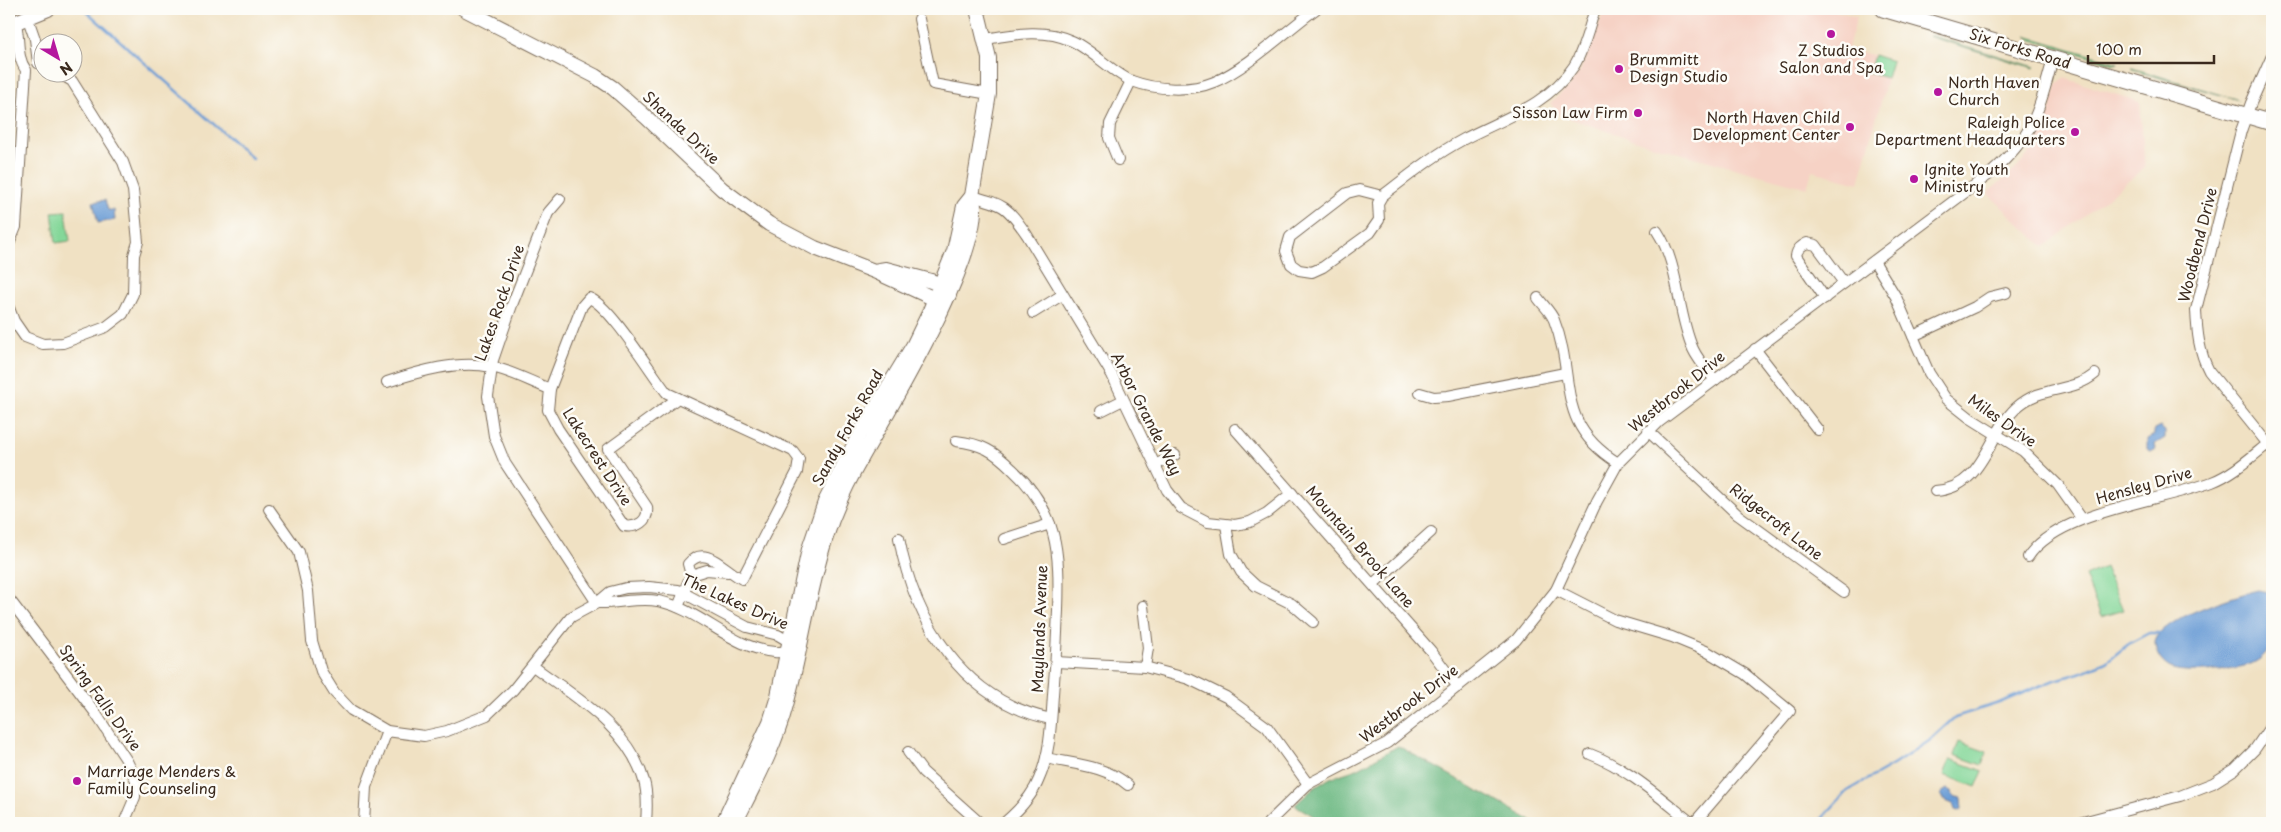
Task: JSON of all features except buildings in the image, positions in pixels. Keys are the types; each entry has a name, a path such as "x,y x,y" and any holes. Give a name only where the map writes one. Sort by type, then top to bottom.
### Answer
{"main road":[{"name":"Six Forks Road","path":"1883,9 2272,123"}],"street":[{"path":"17,22 48,9"},
{"name":"Shanda Drive","path":"464,9 595,76 613,88 709,177 753,214 815,248 874,271 886,269 942,293"},
{"name":"Sandy Forks Road","path":"723,823 770,722 824,540 840,502 942,293 971,228 975,205 972,196 990,94 989,58 986,39 977,9"},
{"path":"986,39 1021,32 1049,34 1071,40 1131,80 1164,87 1187,88 1212,83 1230,75 1316,9"},
{"path":"1382,196 1359,190 1347,193 1290,237 1286,252 1291,264 1299,270 1312,272 1323,267 1370,233 1379,220 1378,203 1382,196 1432,158 1465,139 1526,110 1545,97 1575,65 1595,9"},
{"path":"919,19 933,84 990,94"},
{"path":"17,22 32,37"},
{"path":"9,244 16,227 26,70 22,64 17,22"},
{"name":"Woodbend Drive","path":"2270,446 2214,379 2203,359 2197,333 2197,303 2246,116 2272,56"},
{"name":"Westbrook Drive","path":"1268,823 1308,784 1326,772 1362,758 1387,743 1516,640 1556,590 1597,501 1618,462 1648,431 1991,174 2014,154 2027,136 2035,119 2053,59"},
{"path":"26,70 32,64"},
{"path":"1118,160 1108,138 1110,124 1131,80"},
{"path":"9,308 14,321 25,337 43,344 63,343 106,327 123,314 133,294 134,255 138,242 133,190 123,162 73,82"},
{"name":"Arbor Grande Way","path":"972,196 1000,204 1013,215 1112,375 1167,490 1181,508 1208,522 1226,525 1250,522 1267,512 1292,492"},
{"name":"Lakes Rock Drive","path":"560,199 548,213 512,305 492,367 488,396 494,436 505,463 597,603"},
{"path":"1657,231 1669,251 1683,319 1693,350 1715,380"},
{"path":"1825,298 1796,256 1797,250 1803,244 1807,242 1816,245 1844,283"},
{"name":"Miles Drive","path":"1874,261 1896,297 1929,373 1946,399 1970,418 2023,451 2052,478 2082,519"},
{"path":"1913,336 1975,307 1990,297 2006,293"},
{"path":"1033,313 1062,295"},
{"name":"Lakecrest Drive","path":"678,398 608,449 647,508 648,513 642,523 634,528 624,526 558,429 548,410 550,388 582,306 589,298 595,300 615,322 667,394 678,398 793,451 799,459 797,472 742,579 714,566 702,554 692,558 688,564 691,576 678,607"},
{"path":"1538,298 1554,318 1570,402 1576,420 1587,437 1603,453 1618,462"},
{"path":"1755,349 1818,430"},
{"path":"387,382 415,373 454,365 492,367 550,388"},
{"path":"1420,393 1434,398 1565,373"},
{"path":"1935,491 1955,487 1974,473 2006,419 2031,396 2039,392 2080,384 2095,374"},
{"path":"1101,411 1123,400"},
{"name":"Mountain Brook Lane","path":"1235,429 1431,651 1458,687"},
{"name":"Ridgecroft Lane","path":"1648,431 1738,515 1844,592"},
{"name":"Maylands Avenue","path":"956,441 977,443 999,457 1029,484 1042,505 1050,524 1059,566 1056,662 1046,758 1032,793 1004,823"},
{"name":"Hensley Drive","path":"2028,557 2043,542 2082,519 2214,482 2270,446"},
{"path":"1156,465 1175,455"},
{"name":"The Lakes Drive","path":"269,509 300,557 308,591 312,641 321,671 334,692 352,710 387,731 424,736 447,731 487,715 533,666 571,618 597,603 610,592 626,588 649,587 678,590 747,627 778,635 792,647"},
{"path":"1004,539 1050,524"},
{"path":"1226,525 1231,554 1241,572 1256,586 1292,604 1313,622"},
{"path":"1373,584 1431,532"},
{"path":"899,538 905,570 913,592 926,620 947,652 974,683 995,698 1026,714 1051,719"},
{"name":"Lakecrest Drive","path":"691,576 714,566"},
{"path":"1556,590 1615,620 1672,637 1706,651 1745,674 1790,711 1693,823 1637,779 1609,761 1590,754"},
{"name":"Spring Falls Drive","path":"9,599 77,688 127,760 136,780 135,797 124,823"},
{"name":"The Lakes Drive","path":"597,603 658,601 678,607 734,638 758,648 776,652 792,647"},
{"path":"1144,606 1148,648 1145,667"},
{"name":"Sandy Forks Road","path":"735,823 779,729 792,647"},
{"path":"1056,662 1145,667 1189,679 1226,697 1267,727 1308,784"},
{"path":"533,666 596,714 620,736 644,780 646,823"},
{"path":"2079,823 2180,796 2213,783 2242,763 2255,749 2272,724"},
{"path":"364,823 366,787 387,731"},
{"path":"908,752 923,772 980,823"},
{"path":"1046,758 1107,772 1119,777 1128,785"}],"shaded area":[{"path":"1605,9 1829,9 1857,17 1848,48 1892,61 1859,183 1812,171 1807,188 1650,145 1559,115 1550,103 1568,87 1580,71"},
{"path":"2064,78 2140,102 2145,168 2044,247 1987,193 2018,167 2031,151 2045,125 2057,84"}],"green space":[{"path":"1928,36 1932,36 2035,67 2034,68"},
{"path":"2026,36 2118,63 2115,64 2029,39"},
{"path":"1874,55 1892,61 1887,78 1869,73"},
{"path":"2132,68 2239,100 2136,71"},
{"path":"66,211 70,241 56,243 52,212"},
{"path":"2105,567 2123,610 2101,617 2085,576"},
{"path":"1959,742 1987,752 1982,765 1954,755"},
{"path":"1398,746 1536,823 1325,823 1295,805 1314,788 1330,778 1357,769"},
{"path":"1950,759 1983,771 1976,787 1944,775"}],"water":[{"path":"105,200 108,210 114,210 115,220 98,223 93,202"},
{"path":"2160,427 2165,431 2165,438 2155,444 2156,449 2151,452 2147,449 2147,439 2154,435 2154,430"},
{"path":"2258,590 2272,593 2272,645 2259,659 2237,668 2190,671 2173,669 2160,659 2156,651 2155,642 2160,633 2170,625 2200,609"},
{"path":"1947,789 1952,791 1953,796 1961,798 1962,809 1955,810 1953,804 1943,800 1941,793"}],"waterway":[{"path":"84,9 253,159"},
{"path":"1818,823 1846,792 1893,765 1929,741 1955,717 1999,703 2052,681 2079,673 2106,662 2130,643 2149,633 2162,633"}],"place":[{"name":"Z Studios Salon and Spa","path":"1831,34"},
{"name":"Brummitt Design Studio","path":"1619,69"},
{"name":"North Haven Church","path":"1938,92"},
{"name":"Sisson Law Firm","path":"1638,113"},
{"name":"North Haven Child Development Center","path":"1850,127"},
{"name":"Raleigh Police Department Headquarters","path":"2075,132"},
{"name":"Ignite Youth Ministry","path":"1914,179"},
{"name":"Marriage Menders & Family Counseling","path":"77,781"}]}
